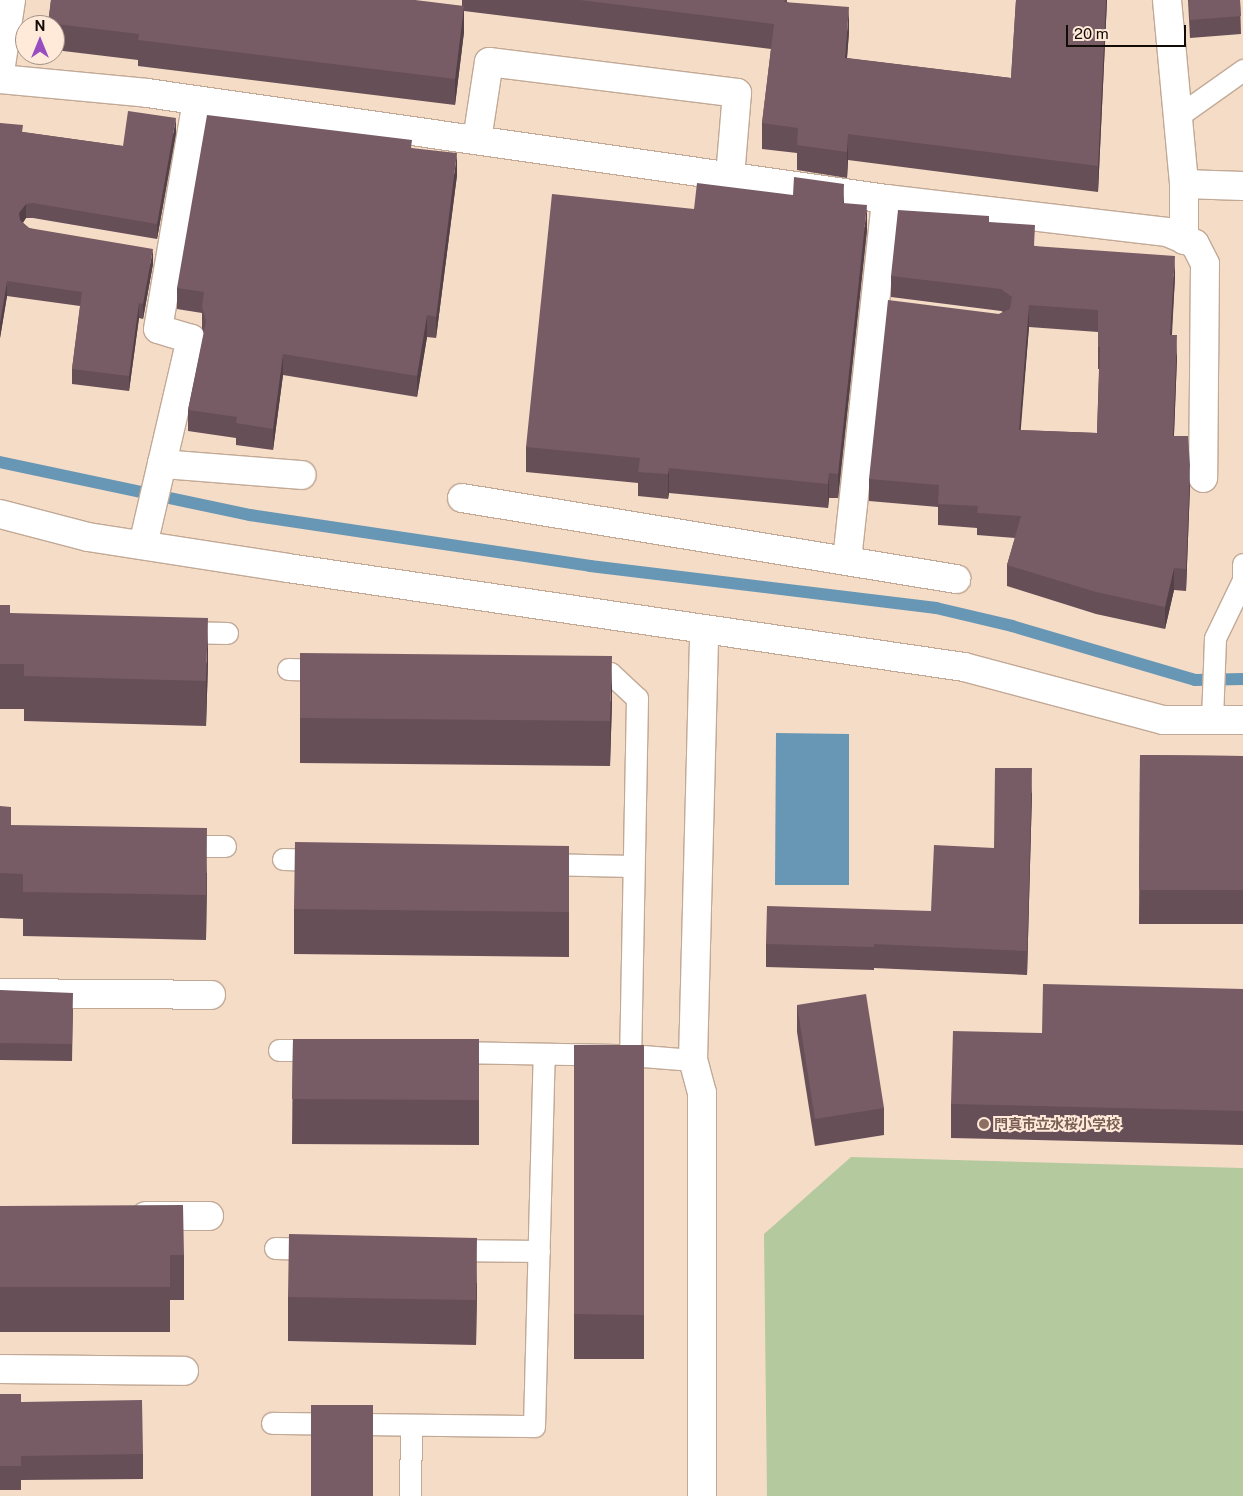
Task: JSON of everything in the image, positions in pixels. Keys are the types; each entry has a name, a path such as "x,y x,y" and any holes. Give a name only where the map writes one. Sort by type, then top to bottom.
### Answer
{"street":[{"path":"0,72 11,0"},
{"path":"1168,0 1184,184 1184,240"},
{"path":"477,140 490,62 738,92 730,176"},
{"path":"0,79 197,100 886,199 1167,232 1195,244 1206,264 1203,478"},
{"path":"143,545 191,339 158,328 161,252 197,100"},
{"path":"1184,184 1243,186"},
{"path":"847,560 884,309 886,199"},
{"path":"162,464 302,475"},
{"path":"462,498 956,579"},
{"path":"0,514 88,537 704,630 964,667 1163,720 1243,720"},
{"path":"702,1496 702,1093 693,1060 704,630"},
{"path":"0,993 211,995"},
{"path":"119,1215 209,1216"},
{"path":"0,1369 184,1371"}],"lane":[{"path":"1178,116 1243,70"},
{"path":"1212,720 1215,638 1243,580 1243,564"},
{"path":"159,632 227,634"},
{"path":"288,669 346,670"},
{"path":"561,672 610,673 637,698 630,1055"},
{"path":"157,846 225,846"},
{"path":"283,859 342,860"},
{"path":"517,864 634,866"},
{"path":"279,1050 348,1051"},
{"path":"426,1052 630,1055 693,1060"},
{"path":"272,1423 534,1426 544,1054"},
{"path":"275,1248 343,1249"},
{"path":"431,1250 539,1251"},
{"path":"410,1496 411,1425"}],"green space":[{"path":"851,1157 1243,1168 1243,1496 767,1496 764,1234"}],"water":[{"path":"776,733 849,734 849,885 775,885"}],"building":[{"path":"51,0 415,0 464,6 455,79 138,40 139,34 65,25 65,15 49,15"},
{"path":"580,0 785,0 784,2 849,7 845,58 1011,78 1016,0 1106,0 1098,166 848,134 847,152 797,145 798,128 762,123 774,24"},
{"path":"1189,0 1240,0 1241,16 1190,20"},
{"path":"128,111 176,118 157,224 33,203 26,204 19,213 20,220 29,228 153,249 143,304 139,303 129,376 72,369 82,292 7,281 0,323 0,123 23,125 22,132 123,146"},
{"path":"207,115 412,140 411,148 457,153 436,317 427,315 417,376 283,354 273,429 236,423 237,417 188,410 206,321 202,307 204,292 177,288"},
{"path":"794,177 844,184 843,203 867,205 838,474 829,473 828,484 669,468 668,474 638,472 640,458 526,447 552,194 694,209 697,183 793,195"},
{"path":"898,210 989,216 989,222 1035,225 1034,246 1175,256 1170,335 1177,335 1173,436 1188,436 1190,465 1186,569 1174,568 1165,607 1096,592 1007,565 1021,516 977,513 978,506 938,504 939,485 869,479 888,300 999,314 1010,309 1012,297 1001,289 891,276","holes":["1029,305 1098,310 1098,347 1100,347 1097,433 1019,430"]},
{"path":"0,605 10,605 10,613 208,618 206,681 24,676 24,664 0,664"},
{"path":"300,653 612,656 610,721 300,718"},
{"path":"1140,755 1243,756 1243,890 1139,890"},
{"path":"995,768 1032,768 1027,951 874,944 874,947 766,944 767,906 931,911 934,845 994,848"},
{"path":"0,806 11,807 11,825 207,828 206,895 23,892 23,874 0,873"},
{"path":"295,842 569,846 569,912 294,909"},
{"path":"1043,984 1243,989 1243,1111 951,1104 953,1031 1042,1033"},
{"path":"0,990 73,993 72,1044 0,1043"},
{"path":"866,994 884,1108 815,1119 797,1005"},
{"path":"293,1039 479,1039 479,1100 292,1099"},
{"path":"574,1045 644,1045 644,1315 574,1314"},
{"path":"183,1205 184,1255 170,1255 170,1287 0,1287 0,1206"},
{"path":"289,1234 477,1238 476,1300 288,1297"},
{"path":"0,1394 21,1394 21,1402 142,1400 143,1454 21,1456 21,1466 0,1466"},
{"path":"311,1405 373,1405 373,1496 311,1496"}],"waterway":[{"path":"0,462 250,515 590,566 936,608 1012,626 1195,680 1243,679"}],"place":[{"name":"門真市立水桜小学校","path":"984,1124"}]}
